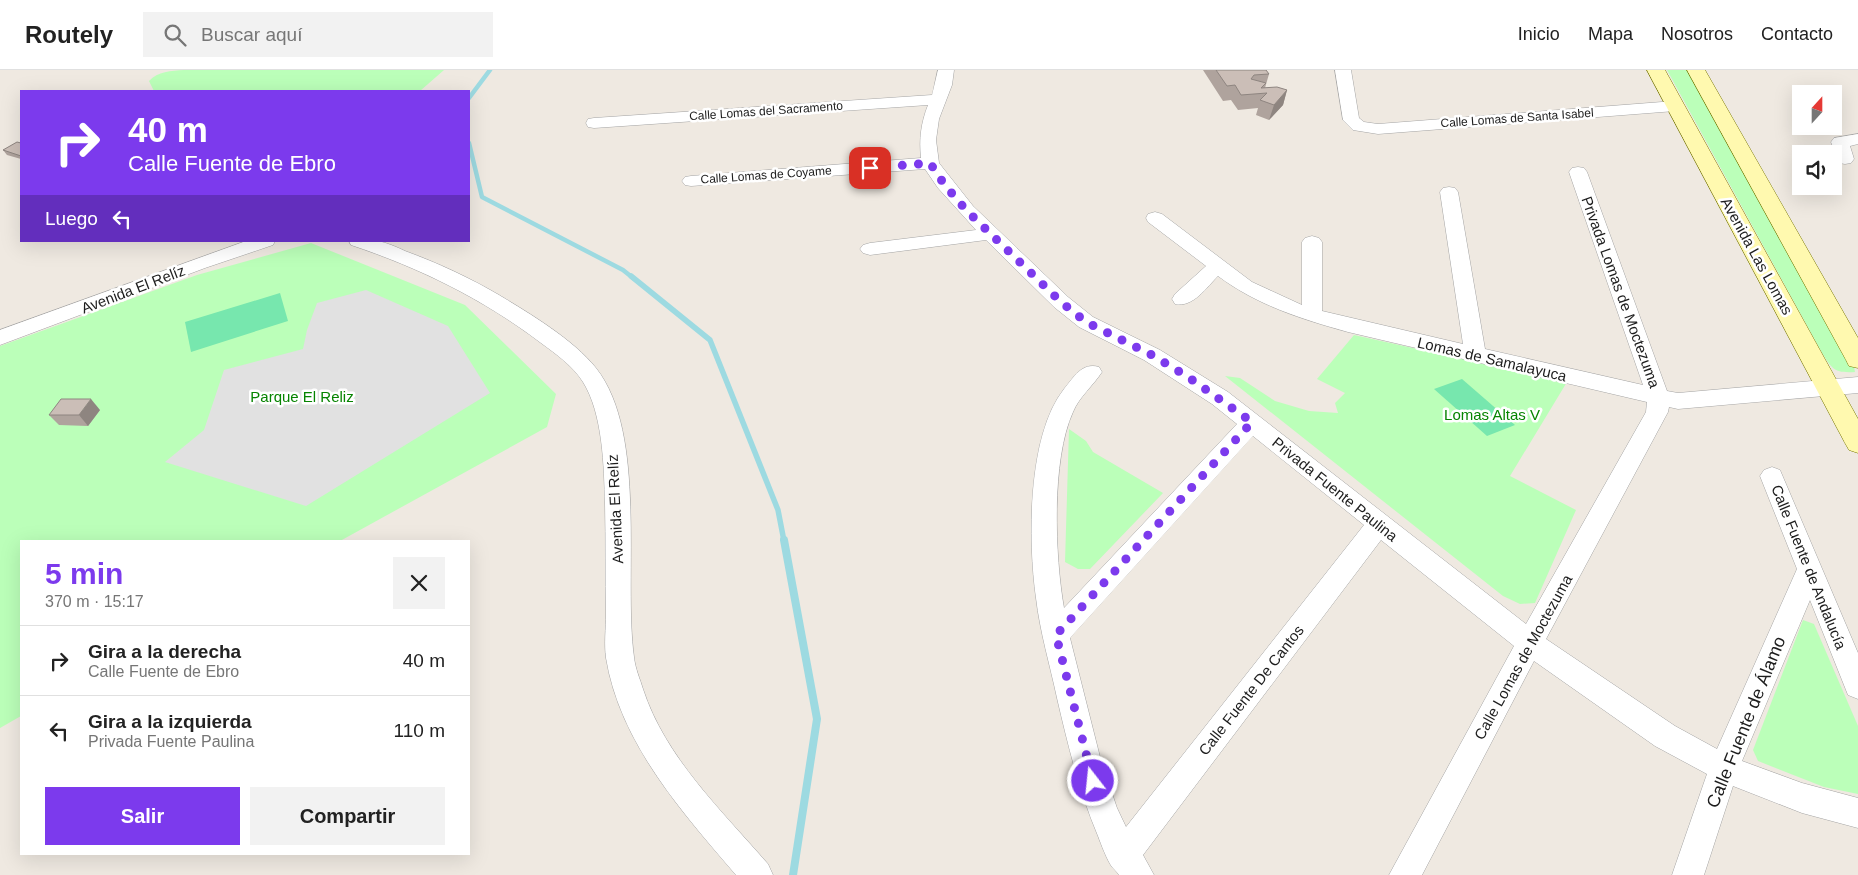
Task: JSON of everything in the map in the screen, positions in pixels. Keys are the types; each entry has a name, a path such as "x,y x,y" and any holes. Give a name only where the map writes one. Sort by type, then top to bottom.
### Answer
{"main road":[{"name":"Avenida Las Lomas","path":"1656,70 1858,443"},
{"path":"1696,70 1858,360"}],"street":[{"name":"Privada Fuente Paulina","path":"946,70 944,85 931,119 928,140 930,163 944,184 990,234 1054,296 1086,322 1152,355 1188,377 1252,422 1530,643 1665,736 1724,768 1802,798 1858,813"},
{"name":"Calle Lomas de Santa Isabel","path":"1343,70 1351,120 1359,126 1378,129 1675,106"},
{"name":"Calle Lomas del Sacramento","path":"594,123 938,99"},
{"path":"1845,159 1840,142 1858,139"},
{"name":"Calle Lomas de Coyame","path":"691,181 930,163"},
{"name":"Privada Lomas de Moctezuma","path":"1578,172 1658,397 1657,412 1642,440"},
{"path":"1448,192 1475,354"},
{"name":"Lomas de Samalayuca","path":"1155,218 1177,233 1216,266 1246,286 1271,299 1312,315 1348,325 1658,397 1689,401 1858,385"},
{"path":"870,249 990,234"},
{"name":"Avenida El Relíz","path":"0,338 198,264 263,242"},
{"name":"Avenida El Relíz","path":"361,242 450,276 525,320 576,360 594,383 605,410 610,433 617,492 620,649 626,681 636,711 656,748 690,796 757,875"},
{"path":"1312,242 1312,315"},
{"path":"1182,299 1216,266"},
{"path":"1092,372 1061,413 1051,450 1047,499 1046,570 1056,635 1098,799 1131,866"},
{"path":"1056,635 1252,422"},
{"name":"Calle Lomas de Moctezuma","path":"1405,875 1642,440"},
{"name":"Calle Fuente de Andalucía","path":"1772,476 1858,686"},
{"name":"Calle Fuente De Cantos","path":"1131,866 1379,524"},
{"name":"Calle Fuente de Álamo","path":"1688,875 1724,768 1809,570"}],"green space":[{"path":"444,70 421,90 154,90 149,81 161,73 170,71"},
{"path":"1667,70 1688,70 1854,367 1855,372 1838,371 1832,367 1822,353"},
{"name":"Parque El Reliz","path":"311,243 465,305 556,394 547,427 342,540 20,540 20,717 0,728 0,346 197,275"},
{"path":"280,293 288,321 191,352 185,322"},
{"name":"Lomas Altas V","path":"1354,335 1567,382 1510,476 1576,510 1535,603 1520,604 1503,596 1225,376 1240,378 1275,401 1309,411 1338,413 1335,403 1345,393 1317,379"},
{"name":"Lomas Altas V","path":"1462,379 1515,425 1487,436 1434,389"},
{"path":"1069,429 1086,441 1093,452 1163,493 1090,569 1078,569 1065,562"},
{"path":"1803,620 1814,624 1858,726 1858,794 1824,787 1758,761 1753,750"}],"shaded area":[{"path":"366,290 448,326 490,393 306,506 165,462 204,430 224,370 303,349 307,330 317,303"}],"building":[{"path":"1216,70 1266,70 1269,74 1254,75 1251,79 1266,83 1261,88 1277,87 1287,90 1274,105 1260,100 1267,93 1241,95 1235,85 1227,86"},
{"path":"17,142 20,143 20,156 3,150"},
{"path":"61,399 91,399 79,415 49,415"}],"waterway":[{"path":"470,97 490,70"},
{"path":"470,147 482,197 623,270 633,278"},
{"path":"631,276 710,340 778,510 784,541"},
{"path":"784,540 817,719 793,875"}],"route":[{"path":"870,168 930,163 944,184 966,210 1061,302 1086,322 1152,355 1188,377 1252,422 1056,635 1078,728 1093,781"}]}
